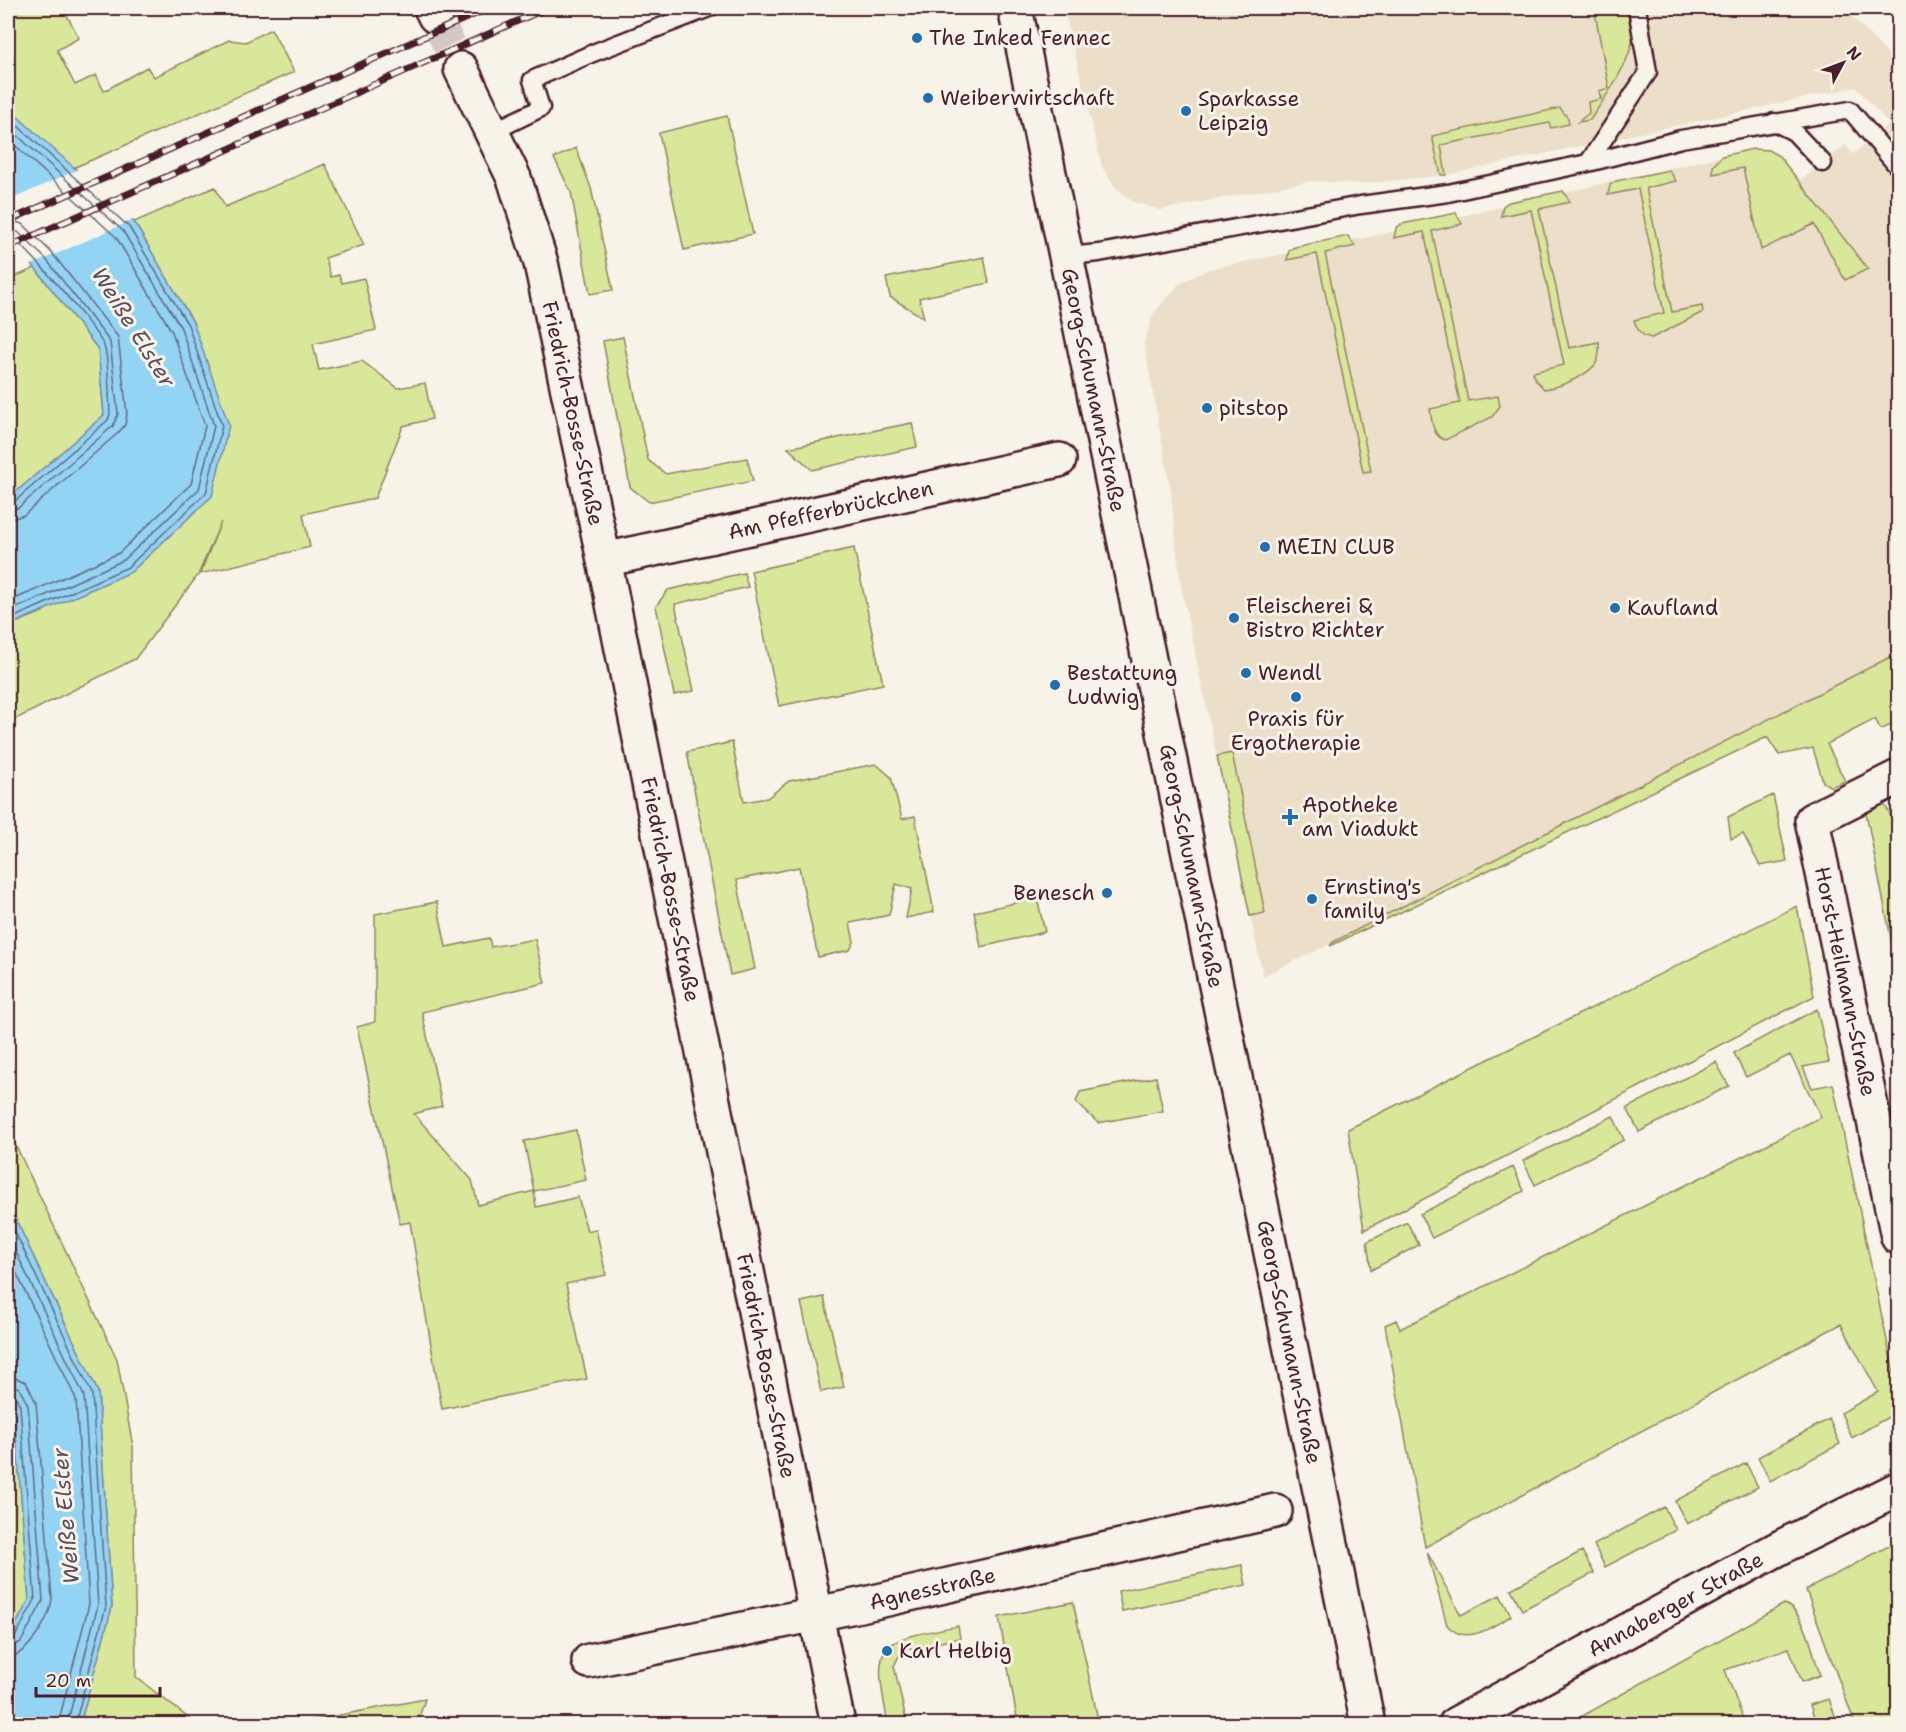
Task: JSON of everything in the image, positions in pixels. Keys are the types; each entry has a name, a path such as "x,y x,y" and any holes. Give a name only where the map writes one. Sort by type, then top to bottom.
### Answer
{"street":[{"name":"Georg-Schumann-Straße","path":"1015,8 1068,256 1368,1725"},
{"name":"Friedrich-Bosse-Straße","path":"461,69 514,178 540,263 604,560 838,1725"},
{"name":"Am Pfefferbrückchen","path":"604,560 1059,460"},
{"name":"Horst-Heilmann-Straße","path":"1899,777 1812,820 1899,1238"},
{"name":"Annaberger Straße","path":"1456,1725 1772,1552 1899,1489"},
{"name":"Agnesstraße","path":"589,1661 816,1614 1275,1510"}],"lane":[{"path":"492,132 541,108 532,80 593,52 709,8"},
{"path":"1587,163 1648,72 1637,8"},
{"path":"1068,256 1099,253 1350,207 1448,193 1587,163 1681,139 1850,110 1899,167"},
{"path":"1773,122 1794,132 1823,162"}],"shaded area":[{"path":"1064,8 1844,8 1898,65 1898,674 1263,976 1180,581 1171,492 1144,343 1153,314 1179,284 1209,269 1379,235 1753,149 1768,150 1779,156 1801,180 1846,145 1853,154 1889,124 1856,87 1446,175 1361,184 1312,181 1160,210 1133,202 1116,188 1102,167"}],"green space":[{"path":"8,8 63,8 79,38 57,50 75,85 96,75 104,91 147,67 154,77 229,40 246,42 271,29 294,72 73,168 8,108"},
{"path":"1599,8 1633,8 1635,23 1633,38 1616,81 1590,120 1578,122 1589,113 1588,102 1601,99 1599,91 1609,88 1595,13"},
{"path":"1560,108 1568,118 1569,124 1551,128 1549,123 1441,145 1446,175 1441,175 1432,136"},
{"path":"727,116 753,234 684,250 659,133"},
{"path":"576,148 591,188 613,290 590,294 571,192 554,158"},
{"path":"1753,149 1768,150 1779,156 1868,269 1845,280 1814,224 1761,250 1743,168 1713,174 1713,166 1722,156"},
{"path":"325,164 364,245 325,258 331,277 339,275 342,283 364,278 376,330 313,344 319,370 362,361 398,388 425,383 432,419 403,426 375,498 303,514 310,547 200,574 221,522 198,575 135,659 8,723 8,626 43,612 193,322 134,222 215,187 225,207"},
{"path":"1669,170 1676,181 1646,188 1672,312 1702,306 1703,312 1652,338 1640,332 1634,320 1664,313 1638,189 1608,195 1610,185 1616,181"},
{"path":"1563,191 1570,202 1539,209 1569,348 1599,342 1599,355 1594,366 1584,374 1563,384 1544,389 1536,380 1533,372 1564,365 1531,210 1501,216 1503,206 1509,202"},
{"path":"1456,213 1462,224 1432,231 1468,401 1498,396 1500,406 1492,417 1445,440 1435,432 1430,409 1460,403 1424,232 1394,238 1396,228 1402,224"},
{"path":"1348,236 1355,246 1325,253 1371,471 1363,472 1317,254 1287,260 1289,250 1295,247"},
{"path":"984,257 989,283 919,298 924,318 890,297 886,278"},
{"path":"35,268 98,349 104,415 8,499 8,280"},
{"path":"623,337 648,460 666,474 747,458 753,481 649,502 630,487 603,341"},
{"path":"912,423 917,447 812,470 788,448"},
{"path":"854,548 883,684 779,706 751,571"},
{"path":"744,573 748,587 675,604 694,691 674,695 656,606 668,590"},
{"path":"1898,653 1898,721 1881,730 1875,719 1827,744 1845,781 1831,787 1823,782 1813,748 1779,755 1767,737 1330,946 1333,942"},
{"path":"732,742 744,802 767,798 789,781 876,764 891,777 902,819 915,816 934,912 906,918 912,889 896,884 889,915 850,923 854,942 850,950 818,957 799,867 737,880 755,969 730,975 687,752"},
{"path":"1232,753 1265,913 1250,916 1217,756"},
{"path":"1773,795 1787,861 1760,866 1743,834 1731,839 1728,817"},
{"path":"1883,803 1890,815 1898,853 1898,959 1895,959 1866,813"},
{"path":"1037,898 1045,932 981,947 974,912"},
{"path":"437,902 446,947 489,938 491,947 535,939 545,983 422,1012 442,1106 414,1114 472,1180 478,1205 534,1191 536,1207 578,1197 587,1231 596,1229 606,1275 566,1284 587,1379 442,1409 410,1222 400,1224 357,1027 375,1022 375,914"},
{"path":"1797,906 1814,996 1364,1230 1348,1129"},
{"path":"1817,1009 1829,1062 1803,1067 1812,1088 1833,1084 1898,1393 1897,1412 1852,1438 1841,1413 1878,1392 1841,1324 1425,1547 1385,1325 1396,1320 1400,1329 1821,1117 1790,1055 1746,1077 1734,1053"},
{"path":"1716,1062 1729,1086 1639,1132 1627,1108"},
{"path":"1156,1077 1163,1111 1098,1123 1076,1102 1080,1092"},
{"path":"1613,1116 1624,1140 1535,1185 1523,1161"},
{"path":"8,1129 117,1359 133,1447 136,1677 196,1724 80,1724 112,1607 98,1392 8,1203"},
{"path":"576,1130 586,1180 534,1191 524,1141"},
{"path":"1513,1167 1524,1191 1432,1238 1420,1214"},
{"path":"1407,1222 1419,1245 1371,1270 1367,1242"},
{"path":"824,1297 844,1387 821,1392 801,1302"},
{"path":"8,1393 14,1406 29,1600 8,1639"},
{"path":"1829,1419 1840,1444 1770,1481 1758,1457"},
{"path":"1746,1463 1758,1487 1687,1524 1675,1501"},
{"path":"1664,1507 1676,1530 1605,1567 1594,1545"},
{"path":"1898,1541 1898,1724 1855,1724 1806,1590"},
{"path":"1582,1551 1594,1573 1522,1610 1511,1589"},
{"path":"1427,1552 1461,1615 1500,1595 1511,1616 1479,1633 1470,1635 1454,1631 1447,1625"},
{"path":"1242,1565 1246,1585 1122,1611 1118,1591"},
{"path":"1073,1602 1099,1724 1018,1724 999,1617"},
{"path":"1784,1604 1792,1608 1803,1624 1820,1675 1802,1682 1789,1648 1725,1670 1745,1724 1568,1724"},
{"path":"958,1626 960,1638 902,1650 894,1666 907,1724 888,1724 881,1676 881,1660 886,1649 910,1636"},
{"path":"425,1699 417,1724 293,1724"},
{"path":"1829,1699 1838,1724 1816,1724 1810,1705"}],"water":[{"name":"Weiße Elster","path":"8,108 134,222 193,322 229,425 212,496 131,572 8,626 8,499 104,415 98,349 35,268 8,240"},
{"name":"Weiße Elster","path":"8,1203 98,1392 112,1607 80,1724 8,1724 8,1639 29,1600 14,1407 8,1393"}],"pier":[{"path":"79,169 135,219 29,266 8,244 8,201"}],"tunnel":[{"path":"435,16 461,69"}],"railway":[{"path":"8,221 489,8"},
{"path":"8,247 547,8"}],"place":[{"name":"The Inked Fennec","path":"917,38"},
{"name":"Weiberwirtschaft","path":"928,98"},
{"name":"Sparkasse Leipzig","path":"1186,111"},
{"name":"pitstop","path":"1207,408"},
{"name":"MEIN CLUB","path":"1265,547"},
{"name":"Kaufland","path":"1615,608"},
{"name":"Fleischerei & Bistro Richter","path":"1234,618"},
{"name":"Wendl","path":"1246,673"},
{"name":"Bestattung Ludwig","path":"1055,685"},
{"name":"Praxis für Ergotherapie","path":"1296,697"},
{"name":"Apotheke am Viadukt","path":"1290,817"},
{"name":"Benesch","path":"1107,893"},
{"name":"Ernsting's family","path":"1312,899"},
{"name":"Karl Helbig","path":"887,1651"}]}
